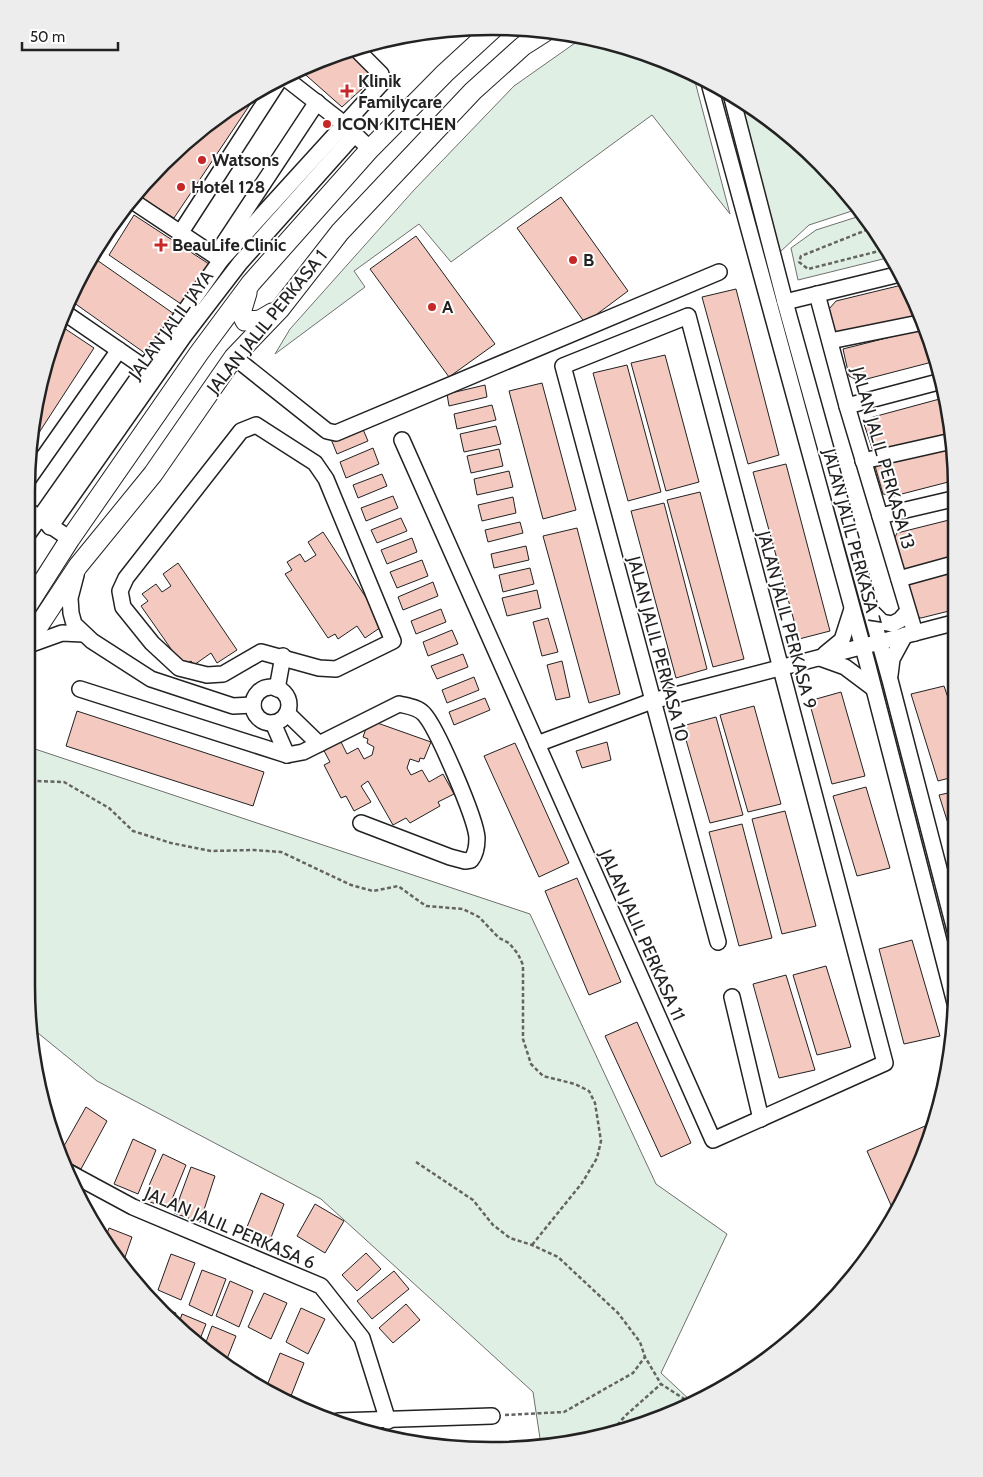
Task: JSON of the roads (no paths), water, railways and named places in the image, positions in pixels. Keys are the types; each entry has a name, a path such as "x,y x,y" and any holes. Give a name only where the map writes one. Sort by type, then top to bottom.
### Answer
{"main road":[{"name":"JALAN JALIL PERKASA 1","path":"35,594 70,539 199,353 251,282 370,149 445,73 487,35"},
{"name":"JALAN JALIL PERKASA 1","path":"35,631 78,566 153,474 234,357 280,308 340,232 473,91 523,46 536,38"},
{"path":"251,282 241,313 245,322 260,320 280,308"}],"street":[{"path":"218,258 382,83 383,78 361,54"},
{"path":"290,82 343,123 370,149"},
{"path":"181,232 273,91"},
{"name":"JALAN JALIL PERKASA 7","path":"711,91 852,609 948,976"},
{"path":"35,530 45,522 218,258 317,102"},
{"name":"JALAN JALIL PERKASA 7","path":"734,105 785,302 880,642 948,903"},
{"name":"JALAN JALIL JAYA","path":"45,522 240,263 355,134"},
{"path":"137,204 218,258"},
{"path":"234,357 327,431 336,433 719,272"},
{"path":"785,302 894,276"},
{"name":"JALAN JALIL PERKASA 13","path":"817,294 847,406 908,611 910,634"},
{"name":"JALAN JALIL PERKASA 9","path":"563,366 688,316 885,1063 760,1119"},
{"path":"70,317 145,368"},
{"path":"830,341 916,324"},
{"path":"36,468 118,350"},
{"name":"JALAN JALIL PERKASA 10","path":"563,366 718,942"},
{"path":"847,406 934,383"},
{"path":"256,425 315,463 326,479 393,641 336,668 319,668 283,656 262,652 223,674 207,675 179,668 152,644 123,607 120,591 126,578 241,431 256,425"},
{"name":"JALAN JALIL PERKASA 11","path":"402,440 713,1140 760,1119"},
{"path":"863,461 945,443"},
{"path":"880,516 948,500"},
{"path":"35,515 70,539"},
{"path":"899,579 948,565"},
{"path":"78,566 70,598 74,624 83,634 151,679 233,706 253,705"},
{"path":"820,658 842,640 852,609"},
{"path":"871,611 882,622 892,624 900,620 908,611"},
{"path":"537,744 652,701 948,624"},
{"path":"35,642 62,633 83,634"},
{"path":"890,680 892,659 910,634"},
{"path":"277,689 283,656"},
{"path":"820,658 844,667 873,688"},
{"path":"266,688 277,689 286,696 288,708 287,713 278,722 273,723 261,720 254,711 253,705 261,691 266,688"},
{"path":"80,689 287,755 303,752 399,704 413,707 423,713 438,739 470,812 477,838 475,855 471,860 465,861 450,857 361,823"},
{"path":"287,713 319,744"},
{"path":"273,723 287,755"},
{"path":"732,997 760,1119"},
{"name":"JALAN JALIL PERKASA 6","path":"78,1177 133,1207 320,1286 362,1338 388,1421"},
{"path":"356,1421 492,1416"}],"place":[{"name":"Klinik Familycare","path":"347,91"},
{"name":"ICON KITCHEN","path":"327,124"},
{"name":"Watsons","path":"202,160"},
{"name":"Hotel 128","path":"181,187"},
{"name":"BeauLife Clinic","path":"161,245"},
{"name":"B","path":"573,260"},
{"name":"A","path":"432,307"}]}
